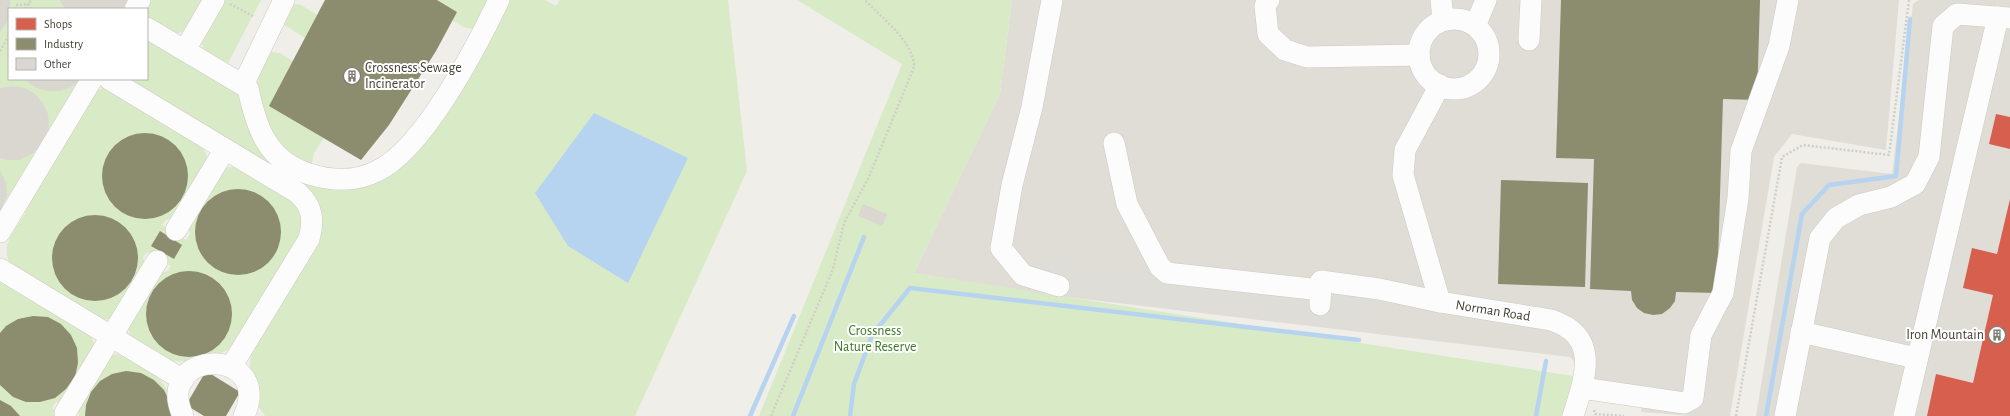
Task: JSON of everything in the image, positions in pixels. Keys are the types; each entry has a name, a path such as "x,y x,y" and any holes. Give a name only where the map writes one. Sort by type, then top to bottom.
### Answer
{"street":[{"path":"243,85 284,0"},
{"path":"148,29 248,88 253,116 259,131 268,144 283,160 306,173 320,178 349,180 365,177 393,162 418,136 440,105 485,29 499,0"},
{"path":"1052,0 1032,107 1012,185 1001,248 1023,275 1059,286"},
{"path":"1269,0 1265,6 1268,34 1285,50 1307,57 1419,55"},
{"path":"1475,26 1486,0"},
{"path":"1529,40 1531,0"},
{"path":"1582,388 1684,403 1693,398 1701,335 1723,292 1738,198 1741,151 1779,46 1788,0"},
{"path":"185,50 222,2"},
{"path":"1442,9 1475,26 1485,38 1488,45 1488,66 1479,79 1471,85 1455,89 1440,85 1434,82 1421,67 1419,55 1420,40 1442,9"},
{"path":"1785,416 1820,238 1836,218 1859,205 1891,197 1915,184 1929,156 1943,26 1957,14 2004,18 1916,358 1904,416"},
{"path":"0,232 91,80"},
{"path":"111,80 298,193 310,208 312,219 309,239 231,367"},
{"path":"1440,85 1405,150 1403,175 1440,302"},
{"name":"Norman Road","path":"1114,143 1127,204 1160,267 1167,273 1321,292 1379,289 1440,302 1552,320 1566,325 1576,334 1583,346 1586,359 1582,388 1573,416"},
{"path":"176,230 225,149"},
{"path":"65,413 157,261"},
{"path":"0,269 183,380"},
{"path":"1801,332 1916,358"},
{"path":"183,416 179,407 178,395 183,380 197,366 208,363 221,363 231,367 240,374 246,384 249,401 244,416"}],"path":[{"path":"26,8 31,0"},
{"path":"771,416 833,269 844,223 868,177 914,67 914,57 907,44 864,0"},
{"path":"1736,416 1782,157 1803,145 1889,155 1909,0"},
{"path":"222,2 253,16"},
{"path":"16,5 28,4"},
{"path":"28,4 30,8"},
{"path":"0,51 8,38"},
{"path":"1593,407 1595,414 1624,416"}],"shaded area":[{"path":"1012,0 1899,0 1886,150 1792,134 1774,157 1730,416 1691,416 1641,412 1643,389 1591,381 1570,357 1034,293 914,273 1000,94"},
{"path":"1919,0 2010,0 2010,416 1756,416 1797,167 1801,163 1892,174 1913,4"},
{"path":"1037,261 1066,261 1376,295 1372,332 1034,293"}],"green space":[{"path":"0,0 135,0 131,8 8,8 8,80 86,80 0,223"},
{"path":"147,0 206,0 187,30 176,34 154,23 151,20 147,8"},
{"path":"220,0 261,0 226,67 205,53 201,42"},
{"path":"437,0 491,0 474,29 471,29 452,20 457,12"},
{"path":"507,0 545,0 556,6 560,0 728,0 747,171 635,416 265,416 258,406 249,378 251,352 318,215 124,80 148,80 148,36 237,89 269,155 374,180"},
{"name":"Crossness Nature Reserve","path":"797,0 1012,0 1000,94 914,273 1573,376 1564,416 759,416 902,64"},
{"path":"290,5 301,5 317,15 305,38 283,24"},
{"path":"272,52 280,53 293,61 270,106 324,138 314,153 311,168 290,158 260,117 258,78 268,54"},
{"path":"107,88 202,145 209,160 180,216 166,220 162,225 186,240 190,234 186,220 222,169 234,166 299,203 305,229 230,349 198,360 181,362 172,361 160,356 136,342 132,338 128,328 153,275 168,271 171,266 147,252 143,257 147,271 111,319 98,320 9,262 7,255 8,243 13,231 25,214 22,205 95,91"},
{"path":"0,279 91,335 95,345 69,399 55,403 52,408 64,416 0,416"},
{"path":"115,354 130,358 159,379 170,397 176,416 79,416 76,402 109,356"}],"water":[{"path":"594,113 688,158 628,283 568,246 535,193"}],"building: Shops":[{"path":"1996,114 2010,117 2010,149 1989,144"},
{"name":"Iron Mountain","path":"2010,199 2010,416 1927,416 1936,374 1973,383 1993,295 1963,288 1972,248 1997,254"}],"building: Industry":[{"name":"Crossness Sewage Incinerator","path":"325,0 437,0 457,12 436,51 389,125 361,160 269,106"},
{"path":"1561,0 1760,0 1757,100 1723,99 1717,293 1676,292 1675,301 1670,308 1662,314 1653,315 1644,313 1637,308 1632,300 1631,291 1590,289 1594,159 1556,158"},
{"path":"145,133 162,136 176,145 185,159 188,176 185,193 176,207 162,216 145,219 128,216 114,207 105,193 102,176 105,159 114,145 128,136"},
{"path":"1501,180 1588,183 1585,287 1498,284"},
{"path":"238,189 255,192 269,201 278,215 281,232 278,249 269,263 255,272 238,275 221,272 207,263 198,249 195,232 198,215 207,201 221,192"},
{"path":"95,215 112,218 126,227 135,241 138,258 135,275 126,289 112,298 95,301 78,298 64,289 55,275 52,258 55,241 64,227 78,218"},
{"path":"160,231 182,245 174,259 151,246"},
{"path":"189,271 206,274 220,283 229,297 232,314 229,331 220,345 206,354 189,357 172,354 158,345 149,331 146,314 149,297 158,283 172,274"},
{"path":"33,316 48,317 61,324 71,335 77,348 78,363 75,377 66,389 55,398 40,402 26,402 13,397 0,385 0,333 6,326 18,319"},
{"path":"126,371 141,373 154,380 164,390 171,404 172,416 85,416 86,405 91,392 100,381 112,374"},
{"path":"206,371 240,392 226,416 204,416 186,405"},
{"path":"0,400 11,406 20,416 0,416"}],"building: Other":[{"path":"0,0 10,0 10,8 8,8 8,21 0,32"},
{"path":"60,0 129,0 124,8 64,8"},
{"path":"25,80 80,80 72,87 61,91 48,91 36,88"},
{"path":"13,86 25,88 35,94 43,103 48,114 49,126 46,138 39,148 30,155 19,160 6,160 0,158 0,88"},
{"path":"0,170 6,183 7,195 0,212"},
{"path":"863,204 887,214 882,226 858,216"}],"waterway":[{"path":"1766,416 1802,214 1829,185 1896,176 1910,19"},
{"path":"793,416 864,237"},
{"path":"850,416 854,384 872,335 910,288 1359,340"},
{"path":"750,416 794,316"},
{"path":"1536,416 1546,361"}],"place":[{"name":"Crossness Sewage Incinerator","path":"352,76"},
{"name":"Iron Mountain","path":"1997,335"}]}
